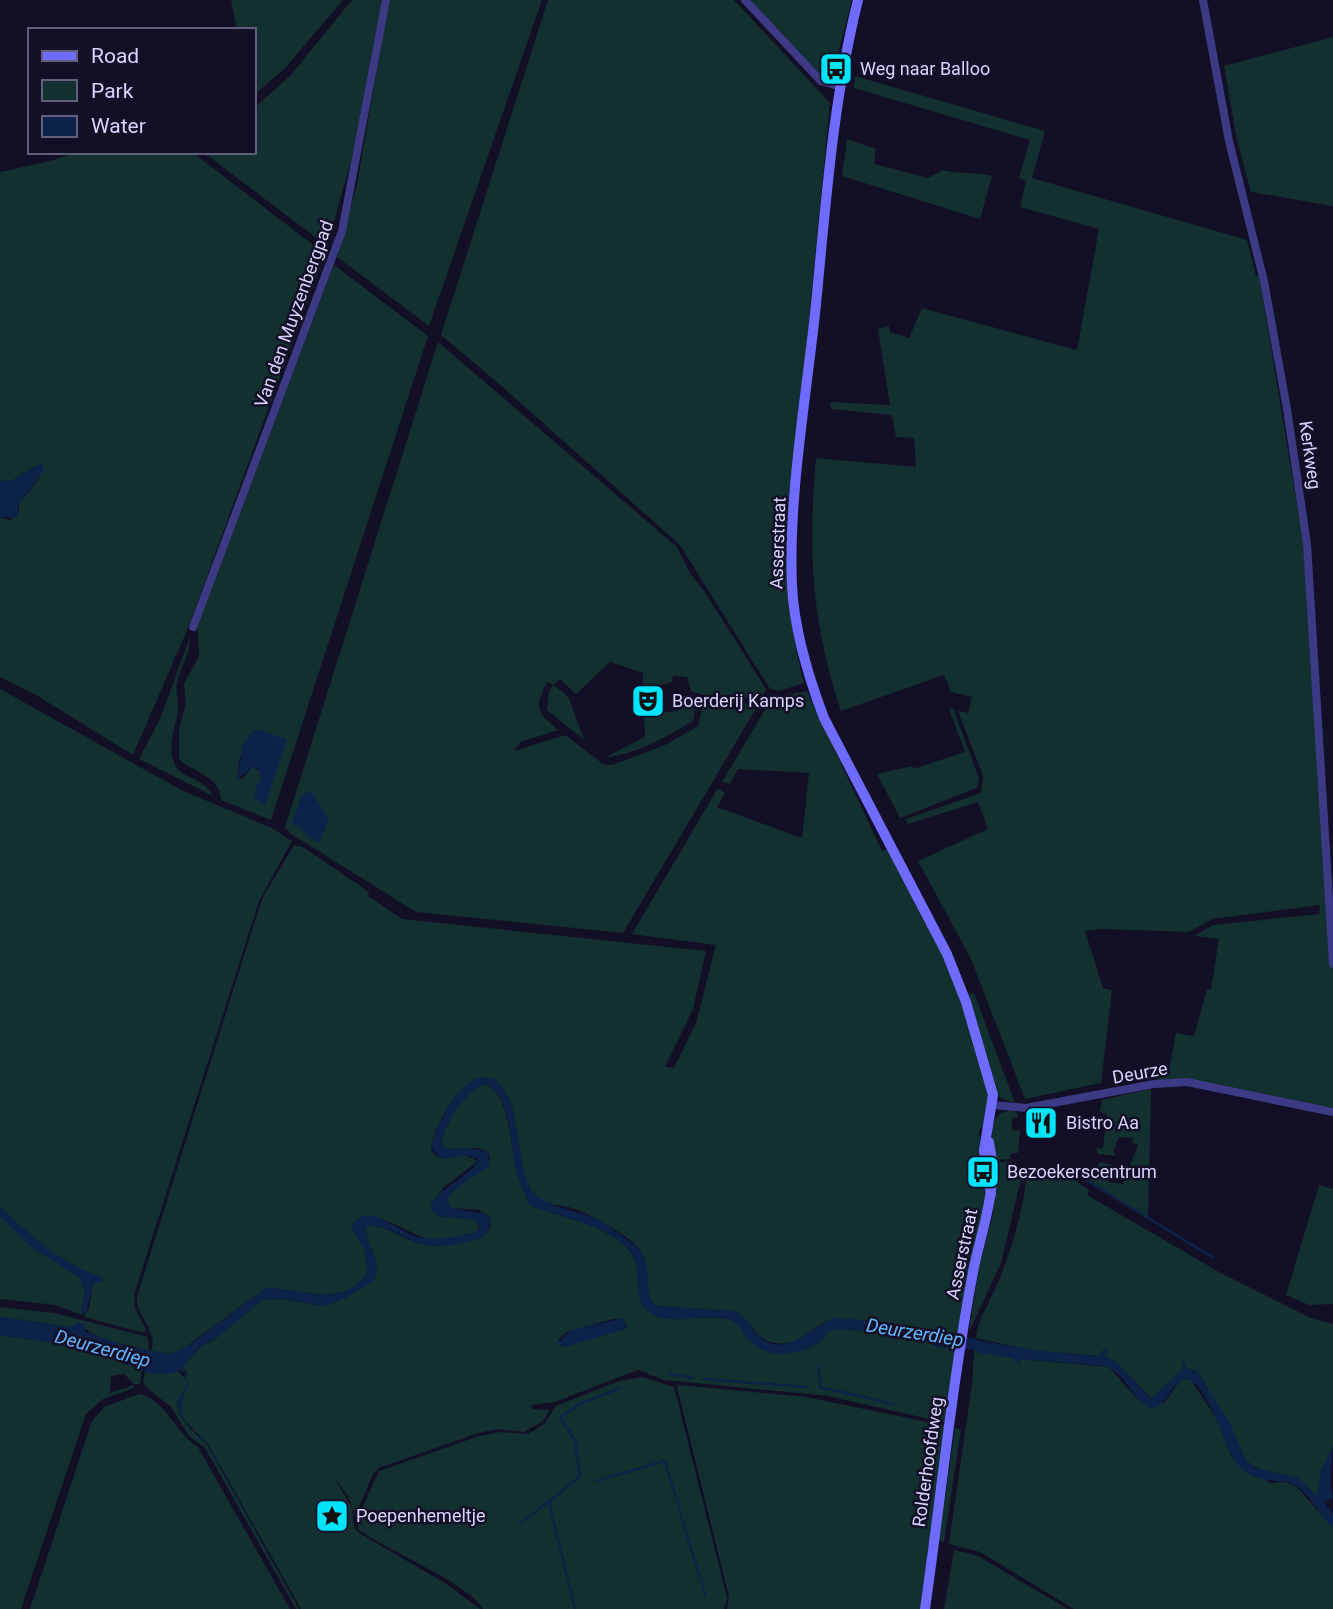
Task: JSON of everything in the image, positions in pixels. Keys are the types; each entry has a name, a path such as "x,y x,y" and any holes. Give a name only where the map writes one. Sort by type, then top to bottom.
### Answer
{"main road":[{"name":"Asserstraat","path":"858,0 838,86 794,514 795,608 812,686 824,719 947,954 966,1002 993,1105 987,1133 993,1162 991,1194 966,1326"},
{"name":"Rolderhoofdweg","path":"925,1609 966,1326"}],"street":[{"name":"Van den Muyzenbergpad","path":"193,627 342,231 386,0"},
{"path":"745,0 821,81 838,86"},
{"name":"Kerkweg","path":"1203,0 1229,141 1264,281 1307,544 1333,964"},
{"name":"Deurze","path":"993,1105 1026,1108 1154,1084 1186,1082 1333,1112"}],"green space":[{"path":"231,0 343,0 285,68 256,93 256,28 237,28"},
{"path":"352,0 382,0 352,157 327,246 206,154 256,154 256,106 290,76"},
{"path":"389,0 542,0 429,326 337,257 357,185"},
{"path":"548,0 734,0 830,103 788,535 790,609 804,683 779,691 770,689 680,545 441,335"},
{"path":"750,0 852,0 832,77 826,80"},
{"path":"1333,37 1333,206 1251,192 1237,140 1224,66"},
{"path":"855,76 1045,131 1032,178 1247,240 1256,276 1259,275 1303,542 1333,973 1333,1108 1195,1080 1159,1081 1151,1075 1169,1071 1176,1033 1194,1036 1207,989 1211,989 1219,939 1194,936 1213,925 1319,914 1320,905 1212,919 1189,932 1103,929 1085,931 1103,988 1112,990 1101,1083 1025,1099 971,959 918,861 988,829 978,802 908,824 906,819 981,793 983,776 958,711 968,713 972,697 951,692 944,675 841,711 823,646 814,586 812,525 816,458 916,467 914,438 896,437 892,415 831,409 830,402 890,405 878,329 889,326 890,332 909,338 922,308 1077,350 1099,229 1020,207 1026,181 1019,178 1030,140 854,88"},
{"path":"847,139 876,149 874,164 928,178 943,170 992,176 980,219 842,176"},
{"path":"70,154 195,154 325,254 188,628 133,755 38,696 0,677 0,517 10,520 19,513 19,504 40,477 35,466 13,480 0,481 0,172"},
{"path":"334,265 428,336 271,820 221,800 220,792 211,780 179,759 179,729 186,703 184,684 199,656 197,623","holes":["286,739 255,798 261,779 260,771 252,767 242,779 237,777 240,756"]},
{"path":"438,342 677,547 691,575 705,592 766,689 763,695 718,698 691,691 687,677 673,676 672,682 647,689 643,693 643,673 610,662 576,694 560,679 554,685 569,698 584,740 547,710 549,692 553,685 547,682 540,698 539,709 558,730 520,742 514,751 565,735 603,764 612,765 665,745 698,726 703,703 738,705 761,700 623,933 416,912 291,834 285,827"},
{"path":"190,637 189,649 177,686 178,710 172,756 181,772 204,785 213,796 139,759 160,719"},
{"path":"0,689 183,791 272,828 292,841 259,901 134,1295 135,1308 146,1330 144,1333 84,1317 89,1308 93,1283 103,1277 89,1273 61,1258 34,1238 0,1206"},
{"path":"807,691 882,851 888,849 939,946 966,1012 989,1096 983,1127 979,1130 982,1162 979,1163 987,1198 958,1336 944,1331 845,1320 824,1323 798,1339 781,1343 765,1340 735,1311 655,1306 649,1293 644,1256 634,1244 618,1231 588,1215 546,1202 533,1193 522,1165 510,1101 493,1078 477,1078 458,1094 445,1112 431,1151 441,1159 465,1155 478,1161 444,1187 431,1204 432,1211 439,1216 477,1220 478,1230 452,1238 430,1239 388,1221 367,1217 358,1219 351,1227 365,1250 367,1272 357,1284 334,1294 266,1288 183,1349 171,1354 151,1351 152,1336 139,1310 137,1296 263,897 294,845 303,847 369,892 368,896 402,919 706,951 693,1009 665,1067 674,1068 696,1023 716,945 632,934 718,788 725,793 717,807 802,838 809,773 738,769 730,784 722,782 772,698"},
{"path":"689,701 696,702 693,721 640,749 606,757 645,737 644,714 678,711"},
{"path":"953,708 979,778 977,788 900,818 877,774 912,766 913,769 965,752 949,709"},
{"path":"974,993 1015,1103 1001,1098 997,1093 969,994"},
{"path":"485,1084 500,1098 508,1122 517,1174 529,1205 592,1226 622,1243 632,1254 637,1267 640,1296 649,1312 677,1319 731,1320 738,1324 757,1346 774,1353 803,1350 820,1342 830,1330 841,1328 877,1330 956,1347 947,1423 828,1396 664,1380 638,1370 555,1402 531,1405 532,1409 550,1410 543,1421 524,1432 498,1429 478,1433 379,1468 373,1474 355,1517 349,1497 335,1479 352,1508 354,1527 359,1533 445,1583 480,1609 301,1609 208,1444 182,1416 180,1401 187,1383 177,1403 181,1416 207,1445 299,1609 296,1609 205,1448 189,1436 171,1407 146,1387 143,1381 145,1371 167,1374 178,1370 185,1379 187,1374 183,1367 200,1347 215,1339 262,1300 282,1299 325,1306 347,1297 373,1281 376,1266 367,1238 367,1226 385,1229 414,1242 430,1245 447,1245 481,1238 491,1226 490,1217 479,1210 451,1208 447,1201 456,1188 481,1171 490,1158 488,1152 476,1148 446,1149 441,1142 458,1107 478,1087","holes":["613,1319 623,1319 627,1328 564,1347 558,1340 567,1332"]},
{"path":"1150,1089 1148,1218 1085,1181 1100,1162 1112,1165 1112,1169 1106,1167 1103,1175 1109,1178 1108,1182 1123,1184 1138,1145 1132,1142 1133,1138 1119,1137 1113,1152 1117,1156 1098,1154 1096,1148 1103,1149 1107,1114 1100,1112 1102,1100"},
{"path":"1011,1110 1017,1113 1018,1117 1012,1118 1012,1130 1020,1131 1018,1153 1011,1153 1010,1159 996,1160 993,1123 1001,1113"},
{"path":"1010,1161 1010,1165 1018,1166 1017,1172 1023,1171 1001,1263 969,1332 978,1272 993,1214 995,1163"},
{"path":"1056,1168 1089,1190 1087,1195 1219,1272 1311,1318 1333,1324 1333,1446 1321,1471 1318,1496 1313,1495 1295,1478 1254,1467 1246,1460 1202,1378 1197,1371 1186,1369 1183,1358 1182,1370 1152,1399 1116,1362 1105,1357 1108,1350 1104,1349 1100,1356 1035,1351 976,1338 981,1318 1012,1244 1027,1169"},
{"path":"1319,1185 1333,1189 1333,1304 1309,1305 1286,1295"},
{"path":"0,1216 32,1247 80,1277 85,1290 82,1315 55,1305 0,1299"},
{"path":"0,1307 54,1313 148,1337 149,1351 102,1338 79,1322 71,1327 0,1317"},
{"path":"0,1335 72,1345 142,1370 140,1384 134,1384 124,1374 111,1376 110,1393 134,1385 134,1388 103,1399 86,1414 21,1609 0,1609"},
{"path":"974,1350 1012,1358 1020,1363 1021,1359 1109,1367 1139,1401 1164,1403 1181,1379 1190,1379 1217,1419 1230,1454 1241,1468 1271,1483 1284,1482 1297,1487 1333,1528 1333,1609 1074,1609 980,1552 949,1544 972,1384"},
{"path":"642,1377 674,1387 727,1598 724,1609 483,1609 461,1588 358,1529 357,1519 379,1471 479,1436 500,1432 528,1434 544,1424 556,1406 619,1381"},
{"path":"679,1385 806,1397 947,1426 920,1609 727,1609 729,1596 677,1387"},
{"path":"139,1394 157,1403 183,1434 198,1447 290,1609 30,1609 92,1421 104,1407"},
{"path":"955,1428 961,1429 944,1542 939,1540"},
{"path":"954,1550 978,1556 1068,1609 944,1609"}],"water":[{"path":"41,463 44,470 19,504 17,518 0,517 0,481 13,480"},
{"path":"258,730 287,739 265,806 255,798 256,786 261,779 258,768 252,767 237,780 243,744 252,731"},
{"path":"311,791 329,819 319,843 292,823 302,795"},
{"name":"Deurzerdiep","path":"478,1078 493,1078 509,1099 530,1188 544,1201 601,1221 635,1246 645,1260 650,1295 655,1306 735,1311 745,1318 758,1335 777,1345 797,1340 834,1318 901,1326 1066,1354 1100,1356 1105,1348 1108,1350 1105,1357 1116,1362 1151,1399 1182,1370 1183,1358 1186,1369 1197,1371 1230,1423 1246,1460 1255,1468 1298,1478 1317,1496 1321,1470 1333,1446 1330,1483 1333,1498 1324,1502 1333,1514 1333,1528 1298,1487 1260,1479 1238,1465 1204,1395 1187,1378 1177,1384 1162,1403 1151,1409 1138,1399 1118,1374 1105,1366 1021,1359 1019,1364 1012,1358 979,1353 976,1350 936,1347 923,1338 878,1331 830,1330 821,1341 803,1350 775,1353 758,1348 736,1323 729,1319 670,1319 652,1314 645,1308 638,1293 634,1258 621,1242 582,1222 529,1205 517,1174 505,1109 501,1098 486,1084 464,1099 447,1125 441,1142 446,1149 468,1148 488,1152 489,1166 454,1190 447,1201 451,1208 486,1214 491,1220 487,1234 461,1244 440,1246 421,1244 385,1228 367,1226 367,1238 376,1266 373,1281 348,1297 325,1306 283,1299 262,1300 215,1339 200,1346 183,1367 188,1384 182,1410 188,1426 177,1403 187,1383 183,1372 178,1370 171,1374 152,1374 73,1345 0,1335 0,1317 71,1327 78,1322 84,1323 86,1332 129,1347 171,1354 191,1344 266,1288 334,1294 357,1284 367,1272 365,1250 351,1227 357,1219 373,1216 415,1236 432,1239 472,1233 479,1228 477,1220 439,1216 432,1211 431,1204 442,1191 471,1170 478,1159 465,1155 441,1159 431,1148 442,1118 462,1090"},
{"path":"0,1206 34,1238 61,1257 75,1266 103,1277 102,1282 93,1283 86,1314 81,1313 85,1290 80,1278 32,1248 0,1216"},
{"path":"623,1318 626,1329 564,1347 557,1344 571,1330"},
{"path":"196,1434 208,1444 299,1609 207,1444"}],"waterway":[{"path":"1078,1175 1212,1257"},
{"path":"819,1367 820,1387 893,1404"},
{"path":"671,1374 693,1378"},
{"path":"704,1379 806,1387"},
{"path":"575,1609 549,1502 580,1476 575,1440 560,1418 580,1404 620,1388"},
{"path":"596,1481 665,1461 705,1595"},
{"path":"521,1523 548,1502"}],"place":[{"name":"Weg naar Balloo","path":"836,69"},
{"name":"Boerderij Kamps","path":"648,701"},
{"name":"Bistro Aa","path":"1041,1123"},
{"name":"Bezoekerscentrum","path":"983,1172"},
{"name":"Poepenhemeltje","path":"332,1516"}]}
